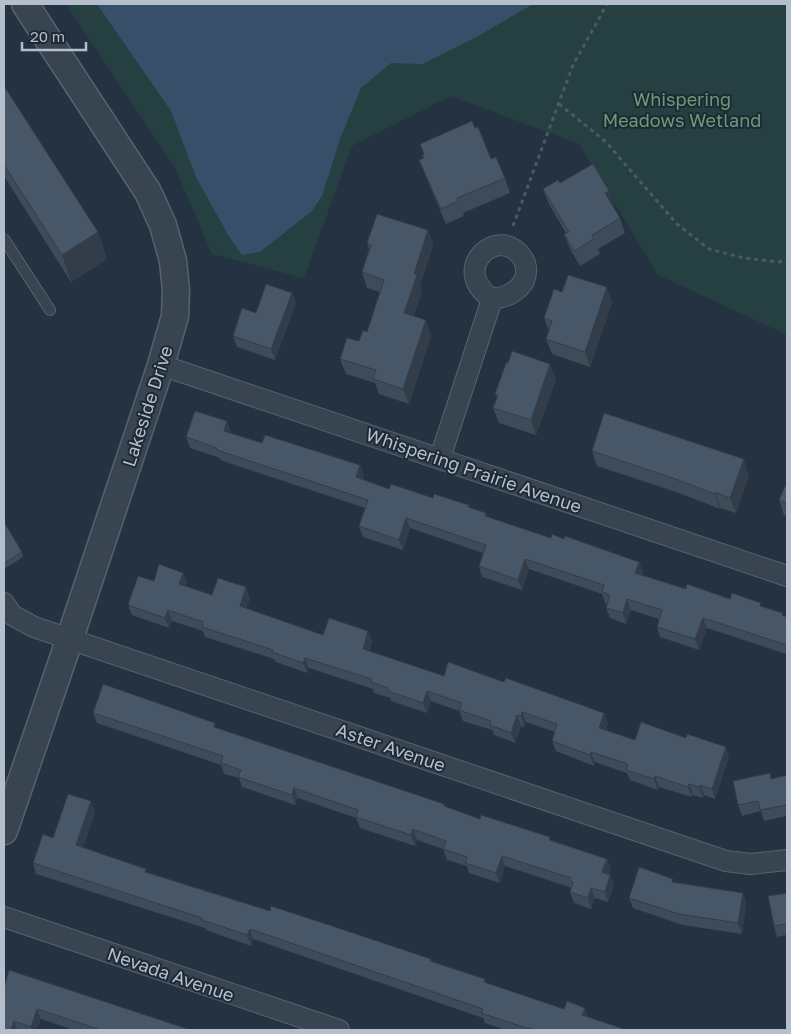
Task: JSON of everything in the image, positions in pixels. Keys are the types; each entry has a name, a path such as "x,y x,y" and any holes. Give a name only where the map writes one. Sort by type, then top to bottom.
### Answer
{"street":[{"name":"Lakeside Drive","path":"4,831 161,365 175,316 176,290 173,260 163,225 148,192 25,4"},
{"path":"440,458 492,299"},
{"name":"Whispering Prairie Avenue","path":"161,365 787,576"},
{"name":"Aster Avenue","path":"4,603 12,615 34,627 726,861 752,864 787,860"},
{"name":"Nevada Avenue","path":"4,917 339,1030"}],"lane":[{"path":"4,238 50,310"}],"path":[{"path":"513,226 573,65 608,4"},
{"path":"559,104 605,141 677,224 710,248 744,258 779,262 787,259"}],"green space":[{"name":"Whispering Meadows Wetland","path":"66,4 787,4 787,335 658,275 579,144 451,96 352,146 304,278 212,254 175,168"}],"water":[{"path":"97,4 533,4 478,36 423,64 391,63 361,88 340,139 322,196 312,211 260,252 242,255 228,235 196,177 171,111"}],"building":[{"path":"4,86 98,232 62,255 4,165"},
{"path":"472,121 475,128 478,127 491,159 496,157 505,178 457,198 458,201 441,209 419,160 424,158 420,144"},
{"path":"593,164 609,191 605,193 620,218 592,235 594,239 574,251 564,234 569,232 543,189 558,180 560,183"},
{"path":"377,214 428,230 414,274 417,275 404,313 426,320 403,389 373,379 376,370 340,359 347,338 359,341 363,330 367,332 384,280 362,272 371,245 367,243"},
{"path":"568,275 607,287 585,352 546,339 552,321 544,318 554,289 562,292"},
{"path":"266,284 292,293 271,349 233,336 242,308 256,313"},
{"path":"512,351 550,364 531,420 493,408 498,395 495,394"},
{"path":"195,411 227,421 224,431 262,443 265,435 360,465 356,477 389,489 391,484 433,498 434,494 469,505 468,507 486,513 485,516 551,538 552,534 564,539 565,536 639,562 635,573 686,589 687,584 730,599 732,593 761,603 760,606 783,613 782,615 787,617 787,645 703,618 695,639 657,627 662,610 627,599 623,613 606,608 610,595 602,592 604,585 525,559 518,580 479,566 486,545 406,518 399,540 359,526 368,500 217,450 217,448 186,437"},
{"path":"604,413 744,459 730,498 592,451"},
{"path":"787,482 787,504 779,500"},
{"path":"4,522 22,552 4,563"},
{"path":"159,564 183,573 179,584 212,595 218,578 246,587 240,606 323,635 329,618 368,631 363,649 444,676 448,662 504,682 506,678 604,713 599,728 635,740 641,722 686,738 687,734 726,747 712,789 689,784 688,787 655,776 654,779 626,770 628,764 591,752 590,755 552,741 557,724 522,712 521,716 517,715 511,733 490,725 491,721 459,710 462,703 427,691 423,703 388,691 388,688 371,682 372,679 305,658 303,663 272,652 273,650 202,627 203,622 168,610 165,618 128,605 138,576 154,581"},
{"path":"103,684 215,723 214,727 444,804 444,806 480,819 481,815 550,837 549,840 607,859 602,872 610,875 605,892 591,888 588,898 570,892 573,882 570,880 571,878 502,856 496,873 465,863 467,857 443,849 446,841 413,829 411,835 356,817 358,810 294,788 292,795 238,777 241,770 221,763 223,756 93,713"},
{"path":"770,773 771,779 787,775 787,805 760,810 758,801 738,805 733,781"},
{"path":"68,794 91,801 76,845 146,869 145,872 270,911 271,906 431,959 430,961 485,979 484,982 564,1009 567,1001 585,1008 582,1015 627,1030 529,1029 481,1013 483,1009 250,929 247,935 202,920 202,918 33,863 43,834 53,838"},
{"path":"639,867 673,879 672,882 743,893 738,923 679,914 629,898"},
{"path":"787,893 787,924 774,926 768,896"},
{"path":"9,970 191,1030 101,1030 37,1009 31,1027 14,1021 11,1030 4,1030 4,987"}]}
